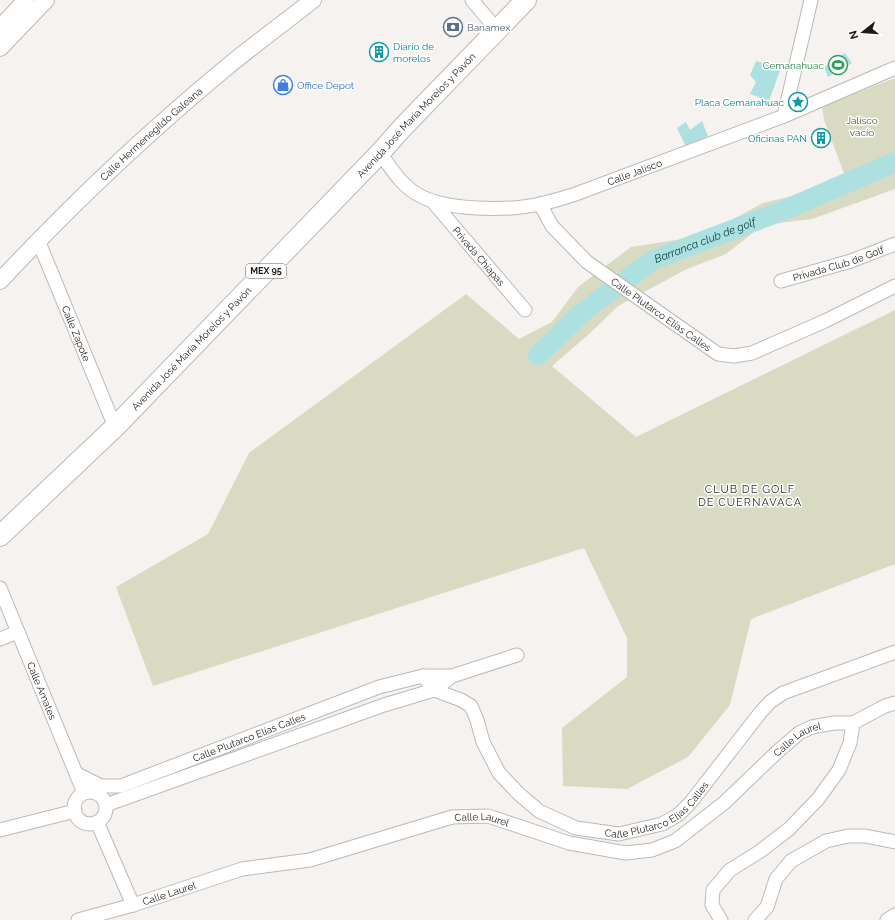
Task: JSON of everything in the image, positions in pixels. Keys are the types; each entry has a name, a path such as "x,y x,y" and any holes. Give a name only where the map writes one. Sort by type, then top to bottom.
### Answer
{"main road":[{"name":"Avenida José María Morelos y Pavón","path":"0,536 115,427 526,0"}],"street":[{"path":"0,28 26,0"},
{"path":"0,48 46,0"},
{"name":"Calle Hermenegildo Galeana","path":"0,281 38,240 141,141 228,67 313,0"},
{"path":"472,0 497,30"},
{"path":"784,116 811,0"},
{"name":"Calle Jalisco","path":"380,153 402,182 416,194 433,202 460,206 508,209 540,204 573,195 784,116 895,68"},
{"name":"Privada Chiapas","path":"433,202 525,310"},
{"name":"Calle Plutarco Elías Calles","path":"540,204 552,226 587,262 718,354 734,356 752,353 825,321 895,286"},
{"name":"Calle Zapote","path":"38,240 115,427"},
{"name":"Privada Club de Golf","path":"781,281 851,261 895,244"},
{"name":"Calle Amates","path":"0,588 84,793"},
{"path":"0,639 18,632"},
{"name":"Calle Plutarco Elías Calles","path":"434,690 461,700 471,706 477,720 483,742 499,773 519,794 539,811 576,828 619,834 662,824 678,815 691,802 770,702 783,694 895,652"},
{"name":"Calle Plutarco Elías Calles","path":"77,774 101,786 121,786 379,687 423,676 452,676 517,655"},
{"path":"423,676 434,690"},
{"name":"Calle Plutarco Elías Calles","path":"106,805 384,705 434,690 452,676"},
{"name":"Calle Laurel","path":"78,920 133,905 242,869 310,860 452,817 488,816 569,843 626,853 652,850 675,841 724,803 799,733 812,727 834,723 853,723 885,706 895,703"},
{"path":"721,920 712,905 713,890 730,870 759,852 789,829 818,799 839,770 850,743 853,723"},
{"path":"84,793 98,793 104,798 106,805 105,815 97,822 88,824 79,820 75,811 75,804 78,797 84,793"},
{"path":"0,830 75,811"},
{"path":"97,822 133,905"},
{"path":"755,920 768,907 776,879 791,861 826,841 848,836 865,836 895,842"},
{"path":"887,920 895,915"}],"green space":[{"name":"Jalisco vacío","path":"895,78 895,189 812,219 763,225 726,254 687,269 618,306 588,335 552,366 636,437 895,310 895,564 751,619 730,705 688,757 627,789 563,786 562,728 627,677 627,638 584,548 153,686 116,587 208,534 249,453 466,294 519,339 552,322 578,287 631,247 702,236 763,203 843,184 845,176 824,120 822,106"}],"water":[{"name":"Cemanahuac","path":"845,53 852,63 828,77 824,67"},
{"path":"756,61 781,68 769,101 750,94 756,82 750,75"},
{"path":"702,121 708,136 686,147 677,128 686,122 690,130"}],"waterway":[{"name":"Barranca club de golf","path":"538,355 583,312 653,260 787,209 895,162"}],"place":[{"name":"Banamex","path":"453,27"},
{"name":"Diario de morelos","path":"379,52"},
{"name":"Cemanahuac","path":"838,65"},
{"name":"Office Depot","path":"283,85"},
{"name":"Placa Cemanahuac","path":"798,102"},
{"name":"Oficinas PAN","path":"821,138"}],"district":[{"name":"CLUB DE GOLF DE CUERNAVACA","path":"750,495"}]}
